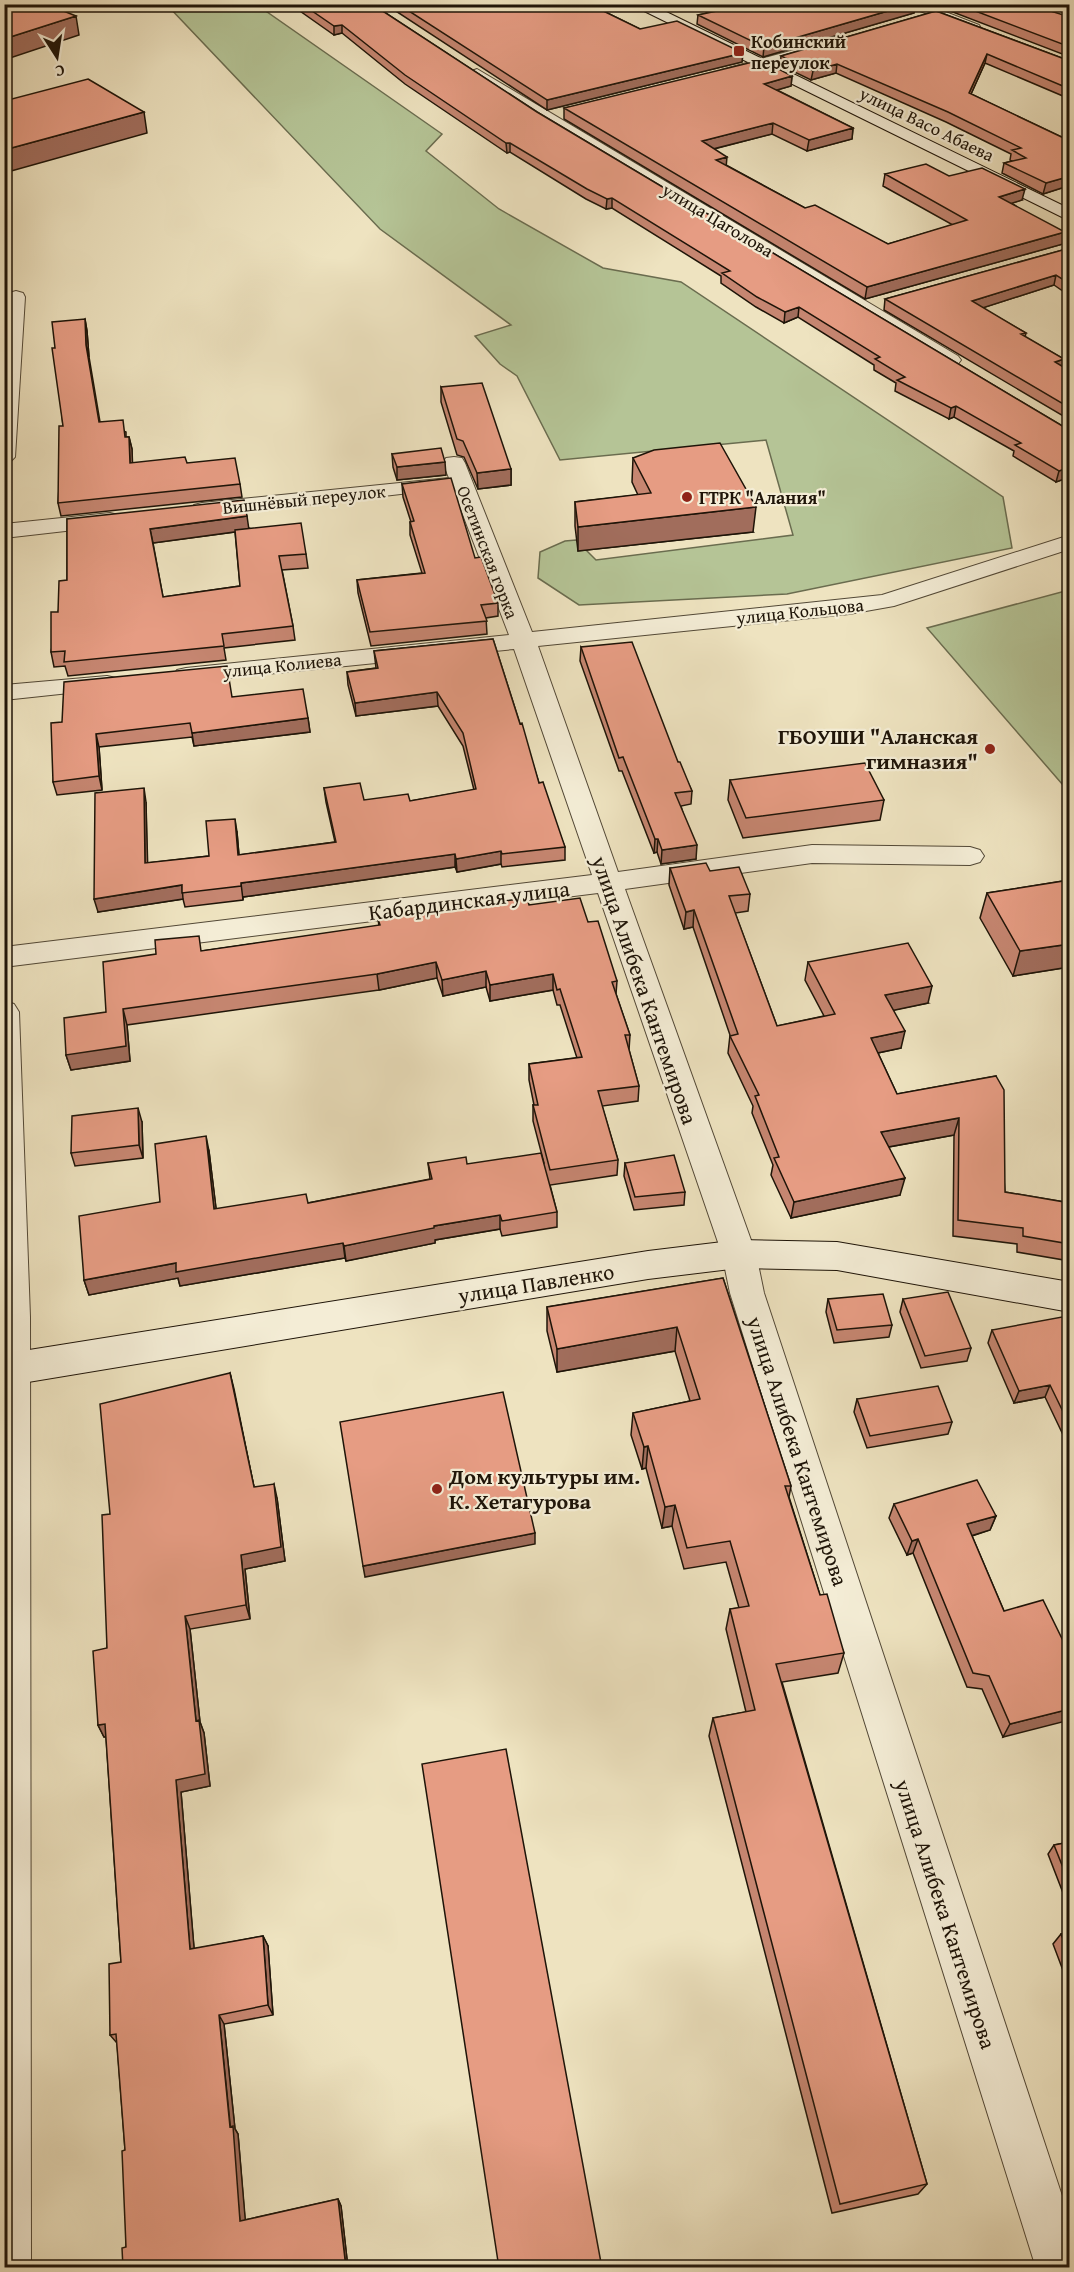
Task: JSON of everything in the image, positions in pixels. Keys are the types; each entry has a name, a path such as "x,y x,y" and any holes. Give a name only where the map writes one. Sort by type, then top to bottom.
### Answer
{"main road":[{"name":"улица Васо Абаева","path":"637,4 1070,216"},
{"name":"улица Павленко","path":"8,1370 637,1267 739,1254 837,1256 1070,1297"}],"street":[{"path":"912,12 936,13 992,35"},
{"path":"715,75 838,42"},
{"name":"улица Цаголова","path":"467,67 544,117 962,366"},
{"path":"544,117 567,112"},
{"path":"4,457 16,297"},
{"path":"864,307 887,300"},
{"name":"Вишнёвый переулок","path":"177,512 457,472"},
{"name":"Осетинская горка","path":"457,472 523,639"},
{"path":"4,531 130,517"},
{"name":"улица Кольцова","path":"523,639 885,601 1070,542"},
{"name":"улица Колиева","path":"167,677 523,639"},
{"name":"улица Алибека Кантемирова","path":"523,639 739,1254 747,1293 1061,2268"},
{"path":"4,693 131,681"},
{"name":"Кабардинская улица","path":"4,957 607,883 812,854 970,855"},
{"path":"4,1012 13,1317 8,1370 7,2268"}],"green space":[{"path":"167,5 257,5 442,134 426,151 499,209 603,268 681,282 1003,497 1012,548 787,594 579,605 538,578 540,552 565,541 576,540 596,560 793,535 766,440 560,460 517,376 500,364 475,336 511,325 380,229"},
{"path":"1070,590 1069,792 927,628"}],"building":[{"path":"4,4 46,4 76,16 4,39"},
{"path":"302,4 372,4 537,112 1064,427 1070,428 1070,467 1059,471 1015,445 1021,443 956,406 951,408 897,380 905,377 875,359 880,357 799,307 785,312 757,297 722,273 730,271 612,198 607,199 587,189 510,143 506,143 405,75 342,25 334,26"},
{"path":"398,4 589,4 640,29 677,21 743,53 547,100"},
{"path":"711,4 912,4 764,47 698,15 722,10"},
{"path":"957,4 1003,4 1014,8 1028,4 1070,17 1070,47"},
{"path":"936,11 1070,61 1070,89 987,54 969,93 1070,141 1070,178 1046,183 1004,163 1026,158 1012,150 1021,148 948,112 837,64 813,71 781,56"},
{"path":"761,60 792,76 764,84 853,128 809,140 773,123 702,141 727,157 716,160 805,208 815,205 888,244 967,220 885,174 926,164 949,176 982,168 1025,189 999,197 1065,232 867,287 564,108"},
{"path":"88,79 144,112 4,150 4,101"},
{"path":"1070,248 1070,284 1056,275 972,301 1064,359 1055,362 1070,371 1070,408 885,299"},
{"path":"85,319 86,345 99,422 123,420 125,437 129,437 130,463 185,457 187,463 235,458 240,484 58,503 59,426 63,426 52,348 55,348 52,322"},
{"path":"482,383 511,469 477,473 463,441 457,439 441,387"},
{"path":"720,443 756,507 578,527 575,502 651,493 633,458 654,450"},
{"path":"441,448 445,462 397,467 392,454"},
{"path":"451,478 475,558 481,557 498,603 481,605 487,621 370,632 357,580 425,573 410,522 414,521 402,484"},
{"path":"244,500 247,516 150,529 163,597 240,586 235,530 301,523 306,554 279,556 293,626 222,634 224,646 64,662 65,651 51,652 51,612 58,612 59,581 67,580 67,519"},
{"path":"493,639 520,724 522,723 539,783 543,782 565,847 502,854 501,851 456,859 455,854 241,883 241,886 182,893 182,885 94,899 95,793 144,788 145,863 209,856 206,821 235,819 238,855 336,842 324,788 360,783 364,800 408,794 410,801 476,789 463,733 437,692 355,703 347,672 378,668 374,651"},
{"path":"632,642 678,762 680,762 692,791 675,793 697,845 662,850 658,839 655,839 623,757 619,758 581,647"},
{"path":"227,666 232,697 303,689 308,718 192,733 190,723 96,734 99,776 53,782 51,723 62,722 64,682"},
{"path":"865,763 884,800 746,818 730,780"},
{"path":"706,863 710,871 739,867 750,894 729,896 777,1026 835,1014 808,962 908,943 932,986 885,995 905,1031 871,1038 897,1094 996,1076 1004,1090 1005,1192 1070,1203 1070,1244 1023,1236 1023,1228 958,1220 959,1118 881,1132 905,1178 794,1202 774,1158 779,1157 755,1096 759,1095 730,1036 738,1034 694,910 686,912 670,868"},
{"path":"1070,880 1070,944 1020,951 987,893"},
{"path":"527,898 529,905 580,898 588,922 598,921 617,981 612,982 630,1035 625,1035 639,1086 598,1091 618,1160 550,1170 533,1105 538,1105 529,1064 582,1057 553,974 490,985 486,971 442,980 436,962 377,974 123,1009 126,1046 66,1055 64,1018 106,1012 103,962 156,954 155,940 199,936 201,951 380,925 378,919 455,905 456,907"},
{"path":"138,1108 139,1145 71,1153 72,1116"},
{"path":"206,1136 214,1209 306,1194 308,1203 432,1179 428,1163 466,1157 467,1164 541,1153 557,1212 502,1221 500,1215 434,1226 434,1228 344,1246 343,1243 176,1272 176,1263 84,1280 79,1216 160,1202 155,1144"},
{"path":"674,1155 685,1192 635,1197 625,1163"},
{"path":"723,1278 791,1486 785,1486 820,1595 827,1594 844,1653 776,1664 927,2184 840,2204 713,1718 755,1710 730,1609 749,1606 730,1541 687,1548 675,1505 665,1507 648,1446 644,1447 633,1413 700,1399 677,1327 557,1349 547,1307"},
{"path":"948,1292 971,1348 925,1356 903,1299"},
{"path":"883,1294 892,1325 837,1330 828,1299"},
{"path":"1062,1317 1070,1333 1070,1426 1050,1385 1019,1391 992,1330"},
{"path":"230,1373 254,1487 274,1484 281,1547 241,1555 246,1605 185,1616 196,1721 199,1720 205,1774 176,1780 190,1949 263,1936 268,2005 219,2015 230,2127 233,2126 240,2221 338,2199 346,2268 123,2268 122,2248 126,2247 122,2151 125,2150 116,2034 110,2035 109,1964 121,1962 105,1724 98,1725 93,1651 107,1648 102,1515 110,1514 100,1404"},
{"path":"938,1386 952,1422 870,1436 857,1399"},
{"name":"Дом культуры им. К. Хетагурова","path":"503,1392 535,1533 363,1566 340,1422"},
{"path":"977,1480 996,1516 967,1524 1004,1611 1043,1600 1070,1655 1070,1709 1010,1724 989,1676 973,1673 918,1539 912,1541 894,1504"},
{"path":"506,1749 602,2268 499,2268 422,1764"},
{"path":"1070,1842 1070,1885 1054,1845"},
{"path":"1070,1932 1070,1956 1061,1934"}],"place":[{"name":"Кобинский переулок","path":"739,51"},
{"name":"ГТРК \"Алания\"","path":"687,497"},
{"name":"ГБОУШИ \"Аланская гимназия\"","path":"990,749"},
{"name":"Дом культуры им. К. Хетагурова","path":"437,1489"}]}
